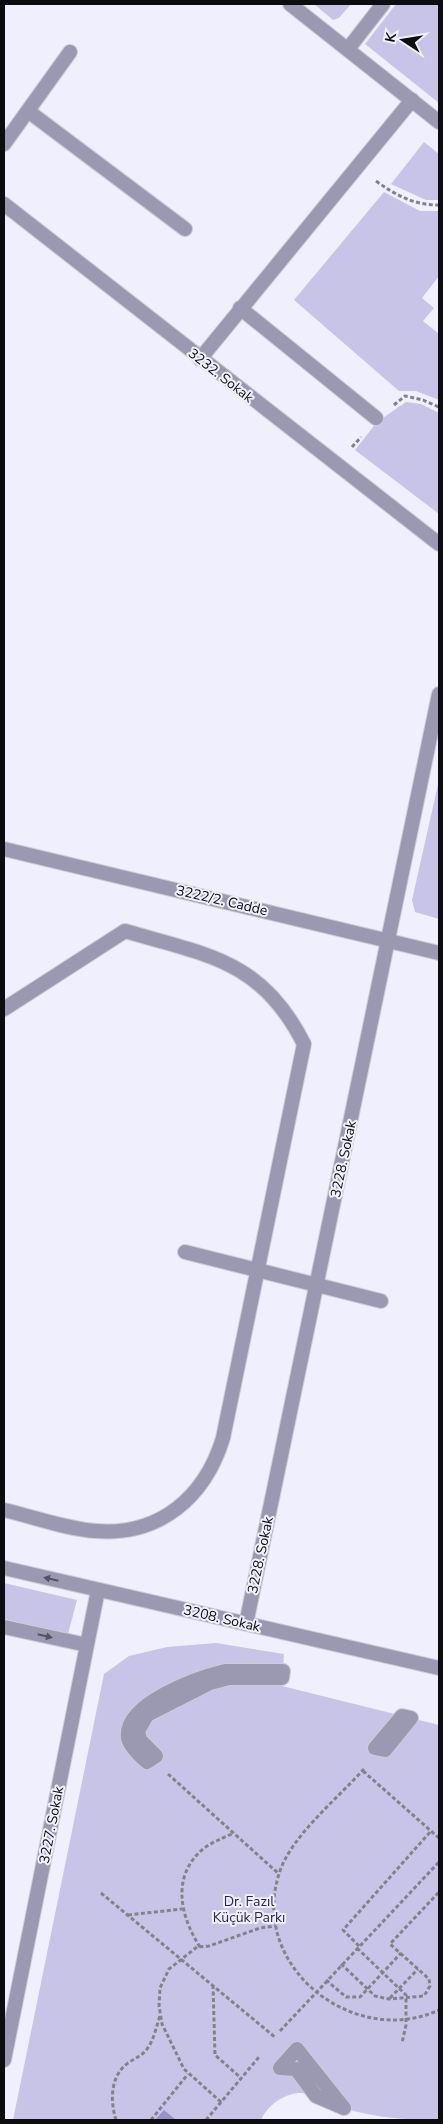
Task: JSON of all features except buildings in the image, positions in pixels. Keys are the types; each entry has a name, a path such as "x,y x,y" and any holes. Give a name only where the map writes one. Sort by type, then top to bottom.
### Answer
{"street":[{"path":"290,4 439,122"},
{"path":"348,49 382,4"},
{"path":"4,144 70,52"},
{"path":"200,359 412,100"},
{"path":"28,110 185,229"},
{"name":"3232. Sokak","path":"4,204 439,544"},
{"path":"240,308 376,418"},
{"name":"3228. Sokak","path":"246,1624 439,694"},
{"name":"3222/2. Cadde","path":"4,848 439,953"},
{"path":"4,1009 124,932 221,959 244,971 265,988 283,1008 304,1044 223,1438 216,1460 205,1480 190,1498 173,1512 155,1522 116,1532 88,1530 4,1510"},
{"path":"185,1252 257,1272 380,1301"},
{"name":"3208. Sokak","path":"4,1568 439,1668"},
{"name":"3227. Sokak","path":"4,2060 98,1590"},
{"path":"4,1627 87,1645"},
{"path":"283,1670 282,1678 228,1678 210,1683 147,1715 138,1731 140,1740 156,1756 151,1759 147,1762 138,1754 128,1737 131,1722 143,1709 183,1685 206,1676 225,1671 283,1670"},
{"path":"297,2049 344,2108 316,2096 296,2069 280,2068 292,2054 297,2049"}],"path":[{"path":"357,167 387,189 420,204 439,205"},
{"path":"380,1749 363,1771 291,1848 279,1874 274,1905 276,1926 286,1956 315,1992 334,2005 359,2014 386,2019 406,2019 424,2016 439,2010"},
{"path":"151,1759 279,1874"},
{"path":"363,1771 439,1838"},
{"path":"402,2043 406,2019 406,1995 343,1930 431,1831"},
{"path":"200,1947 186,1921 182,1908 181,1892 183,1881 193,1859 204,1849 234,1833"},
{"path":"269,2044 326,1980 439,1862"},
{"path":"342,1964 375,1996 389,1999 424,1996 430,1986 429,1979 390,1944 439,1892"},
{"path":"101,1893 275,2037 292,2054"},
{"path":"128,1915 182,1908"},
{"path":"221,2102 188,2074 162,2024 159,1996 163,1978 169,1969 200,1947 209,1946 260,1928 276,1926"},
{"path":"326,1980 346,1997 360,1997 401,1953"},
{"path":"389,1999 418,1969"},
{"path":"213,1985 215,2055 241,2078"},
{"path":"116,2120 112,2100 118,2073 143,2055 148,2049 160,2016"},
{"path":"206,2120 264,2051"},
{"path":"151,2120 188,2074"}],"green space":[{"path":"314,4 351,4 339,18 333,20"},
{"path":"396,4 439,4 439,103 365,44"},
{"path":"424,142 439,154 439,200 426,200 391,184"},
{"path":"384,192 420,211 439,211 439,276 422,298 434,308 423,321 439,334 439,400 416,391 399,391 294,300"},
{"path":"406,402 421,404 439,413 439,514 355,450 377,422"},
{"path":"439,780 439,919 415,912 412,900"},
{"path":"4,1583 77,1600 68,1634 4,1619"},
{"name":"Dr. Fazıl Küçük Parkı","path":"216,1643 284,1654 282,1686 439,1725 439,2120 403,2119 367,2114 344,2108 306,2093 300,2093 277,2101 261,2120 13,2120 104,1674 129,1656 167,1647"}],"shaded area":[{"path":"164,2110 176,2120 155,2120"}]}
